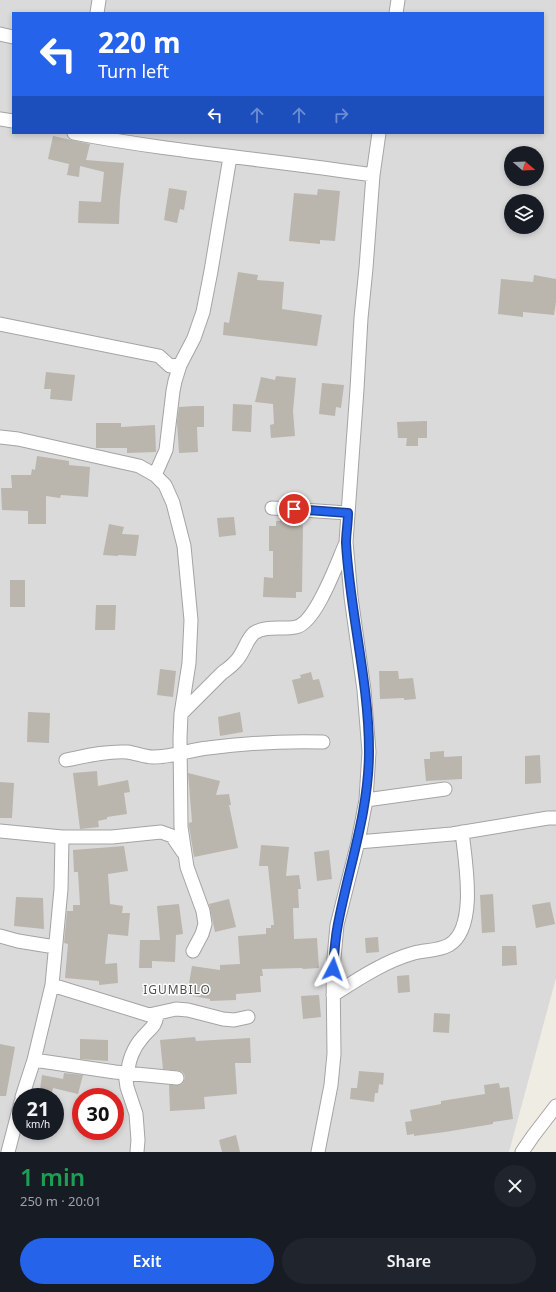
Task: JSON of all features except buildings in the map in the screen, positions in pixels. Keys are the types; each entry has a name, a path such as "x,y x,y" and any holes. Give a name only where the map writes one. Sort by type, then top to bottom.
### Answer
{"street":[{"path":"98,12 99,0"},
{"path":"396,12 398,0"},
{"path":"0,34 12,37"},
{"path":"0,119 12,121"},
{"path":"79,134 127,143 373,175"},
{"path":"318,1152 331,1085 334,1054 333,994 337,925 358,842 366,800 369,752 368,728 358,641 351,597 346,542 358,389 361,318 373,175 379,134"},
{"path":"155,475 166,450 169,437 172,391 180,365 194,338 203,312 230,157"},
{"path":"0,324 159,356 170,366 180,365"},
{"path":"0,437 144,468 155,475 165,485 173,503 184,546 189,591 189,663 181,714 180,738 181,827 191,879 203,912 205,924 202,934 193,951"},
{"path":"272,508 348,513"},
{"path":"181,714 236,662 255,633 260,630 273,628 297,627 304,623 327,589 346,542"},
{"path":"66,760 100,753 136,753 152,757 181,754 208,748 266,743 323,742"},
{"path":"366,800 445,789"},
{"path":"358,842 462,832 556,818"},
{"path":"0,831 62,837 112,837 161,832 172,836 186,856"},
{"path":"333,994 396,960 414,953 440,949 451,944 460,932 466,916 468,902 462,832"},
{"path":"25,1088 34,1060 52,985 61,888 62,837"},
{"path":"0,936 18,941 55,947"},
{"path":"52,985 149,1015 176,1009 188,1010 223,1019 234,1020 248,1017"},
{"path":"137,1152 138,1140 136,1114 127,1087 126,1073 129,1061 143,1036 155,1024 157,1014"},
{"path":"34,1060 126,1073 177,1078"},
{"path":"522,1152 532,1136 556,1106"},
{"path":"8,1152 12,1137"}],"shaded area":[{"path":"0,0 556,0 556,978 509,1152 0,1152"}],"district":[{"name":"IGUMBILO","path":"177,990"}],"route":[{"path":"294,509 348,513 346,542 351,597 358,641 368,728 369,752 366,800 358,842 337,925 333,969"}]}
